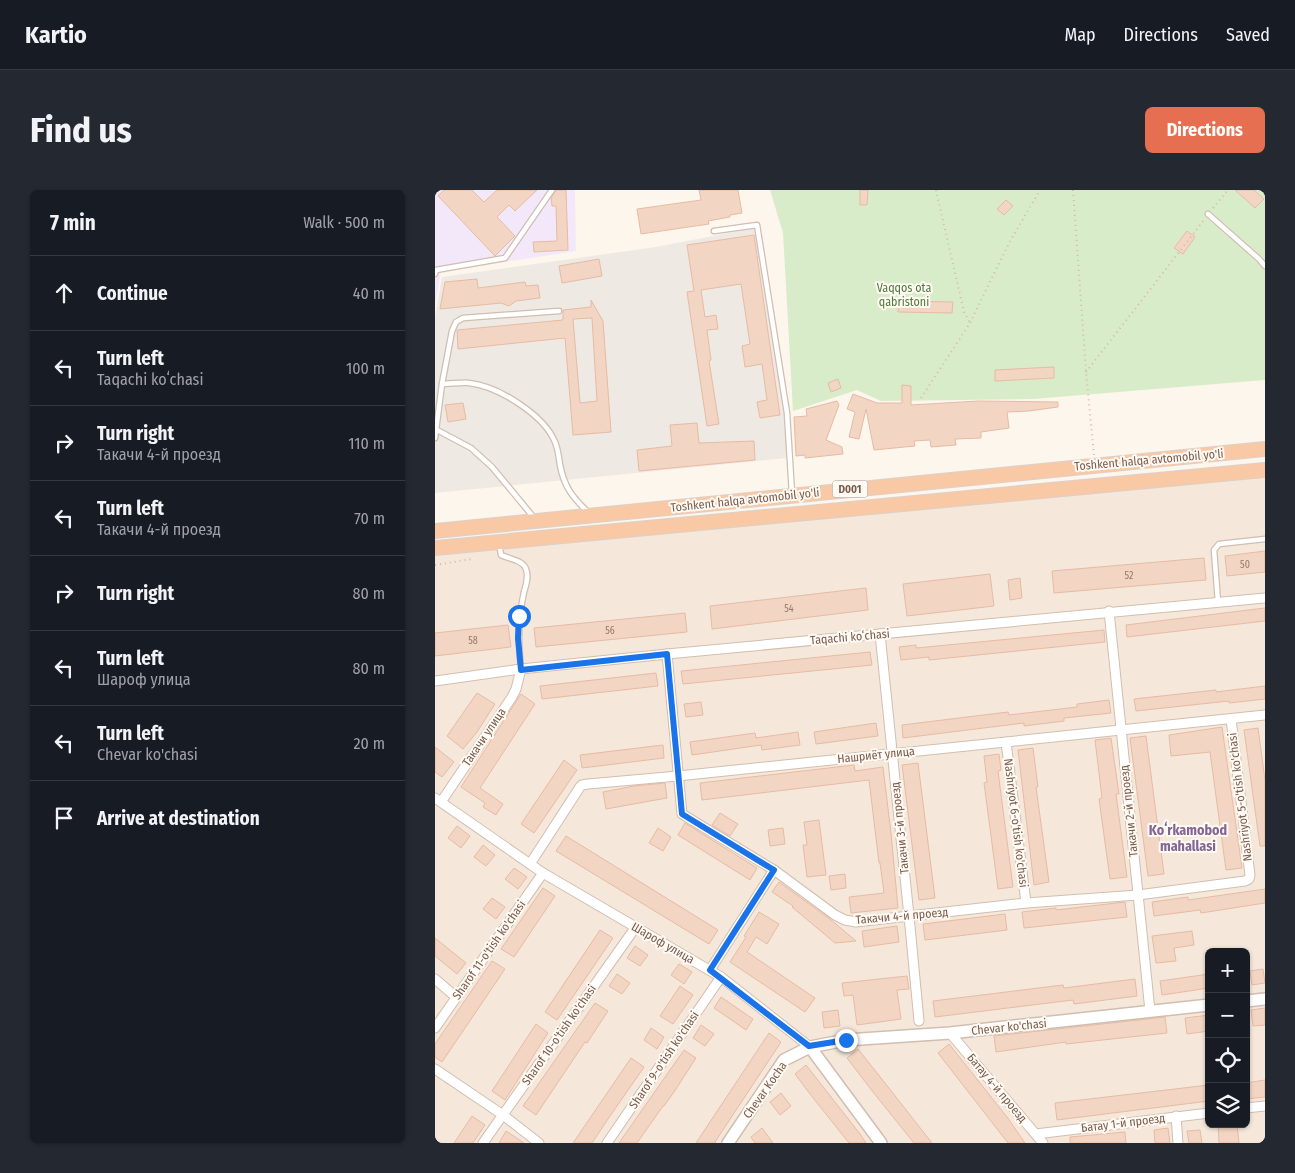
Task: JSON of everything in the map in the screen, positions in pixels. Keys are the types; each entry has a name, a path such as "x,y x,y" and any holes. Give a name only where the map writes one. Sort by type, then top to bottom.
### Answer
{"highway":[{"name":"Toshkent halqa avtomobil yo'li","path":"435,530 1265,449"},
{"path":"1250,450 1255,454 1259,470"},
{"name":"Toshkent halqa avtomobil yo'li","path":"435,548 1259,470"},
{"path":"649,509 651,527"}],"street":[{"name":"Taqachi koʻchasi","path":"435,681 667,654 1109,611 1265,598"},
{"name":"Такачи 2-й проезд","path":"1109,611 1150,1011"},
{"name":"Такачи 3-й проезд","path":"880,634 919,1021"},
{"name":"Такачи 4-й проезд","path":"667,654 682,814 774,870 835,915 845,920 856,922 1026,903 1138,894 1236,883 1249,879 1250,875"},
{"name":"Такачи улица","path":"438,800 511,697 516,689 521,670"},
{"name":"Нашриёт улица","path":"530,864 582,785 1265,715"},
{"name":"Nashriyot 5-o'tish ko'chasi","path":"1231,719 1250,875"},
{"name":"Nashriyot 6-o'tish ko'chasi","path":"1006,742 1026,903"},
{"name":"Шароф улица","path":"438,800 543,873 721,977 809,1046 881,1143"},
{"path":"710,970 774,870"},
{"name":"Sharof 11-o'tish ko'chasi","path":"435,1028 543,873"},
{"name":"Sharof 10-o'tish ko'chasi","path":"483,1143 635,928"},
{"name":"Sharof 9-o'tish ko'chasi","path":"607,1143 721,977"},
{"path":"435,980 456,997"},
{"path":"1250,1001 1265,1000"},
{"name":"Chevar ko'chasi","path":"809,1046 846,1040 950,1033 1205,1005"},
{"name":"Батау 4-й проезд","path":"950,1033 1043,1143"},
{"name":"Chevar Kocha","path":"734,1141 784,1060 809,1046"},
{"path":"435,1070 503,1115 539,1143"},
{"path":"1250,1108 1265,1106"},
{"name":"Батау 1-й проезд","path":"1036,1134 1205,1113"},
{"path":"1176,1116 1178,1143"}],"lane":[{"path":"435,274 436,270 505,258 552,190"},
{"path":"1208,214 1265,266"},
{"path":"714,232 757,225 787,413 792,495"},
{"path":"435,438 442,384 452,331 456,322 463,318 559,311"},
{"path":"442,384 469,383 487,388 519,403 541,420 555,442 561,469 569,492 592,515"},
{"path":"437,430 471,448 485,460 536,520"},
{"path":"1218,602 1214,550 1219,544 1265,539"},
{"path":"498,542 501,555 521,562 528,576 519,616 518,638 521,670"}],"path":[{"path":"936,190 963,312 970,323"},
{"path":"921,398 970,323 1009,243 1040,190"},
{"path":"1073,190 1086,372 1095,465"},
{"path":"1086,372 1227,190"},
{"path":"435,565 472,559"}],"shaded area":[{"path":"435,190 575,190 576,251 441,272 435,306"},
{"path":"755,228 785,419 787,458 435,493 435,318 442,277 656,247"},
{"path":"1265,470 1265,1143 435,1143 435,548"}],"green space":[{"name":"Vaqqos ota qabristoni","path":"770,190 1265,190 1265,380 1033,399 881,401 857,390 793,411 783,233"}],"building":[{"path":"444,190 472,190 484,202 497,190 537,190 515,211 509,205 497,217 515,236 495,256 438,196"},
{"path":"556,190 566,190 568,250 534,252 533,242 557,241 556,206 552,206 551,198"},
{"path":"699,190 738,190 742,213 708,221 709,224 641,234 637,209 701,200"},
{"path":"860,190 868,190 867,205 860,205"},
{"path":"1235,190 1254,190 1264,199 1255,208"},
{"path":"1006,200 1013,206 1004,215 997,209"},
{"path":"1187,231 1195,237 1183,254 1174,248"},
{"path":"754,235 780,415 760,418 757,402 767,400 762,364 745,367 742,346 750,344 741,284 701,290 705,317 716,315 718,329 707,330 711,360 709,361 719,424 707,426 687,292 694,291 687,245"},
{"path":"599,259 602,276 562,283 559,266"},
{"path":"477,279 478,288 525,282 526,286 538,285 540,298 516,301 509,306 501,303 440,309 445,282"},
{"path":"591,300 603,321 611,432 573,435 565,338 458,349 457,330 563,320 563,310 591,307","holes":["592,318 597,401 580,403 573,319"]},
{"path":"899,301 953,302 952,313 898,312"},
{"path":"1054,367 1054,378 995,381 995,370"},
{"path":"838,379 841,388 831,392 828,383"},
{"path":"902,385 911,386 911,405 979,401 1058,402 1058,407 1007,412 1009,428 981,432 981,438 955,439 956,445 931,447 930,440 914,441 915,446 874,450 866,409 859,439 849,437 855,412 847,409 853,394 877,403 902,403"},
{"path":"837,401 839,405 826,440 842,447 843,454 805,458 805,455 796,456 794,417 807,416 806,409"},
{"path":"463,403 466,419 448,422 445,405"},
{"path":"697,423 699,443 754,441 755,460 639,471 637,450 672,446 670,425"},
{"path":"1265,551 1265,572 1227,576 1225,556"},
{"path":"1204,558 1206,580 1054,593 1052,571"},
{"path":"990,574 994,606 907,616 903,584"},
{"path":"1020,578 1022,598 1010,600 1008,580"},
{"path":"866,588 868,610 712,629 710,606"},
{"path":"1265,608 1265,621 1127,637 1126,625"},
{"path":"685,613 687,632 536,647 534,628"},
{"path":"508,625 511,647 435,656 435,633"},
{"path":"1104,630 1105,642 929,660 929,657 901,660 899,647 916,645 916,648"},
{"path":"870,652 872,665 683,684 681,671"},
{"path":"656,673 658,686 542,699 540,686"},
{"path":"1265,686 1265,699 1229,703 1229,701 1136,711 1134,699 1216,690 1216,692"},
{"path":"477,693 495,704 477,732 463,749 447,736"},
{"path":"521,694 535,704 480,788 503,804 496,815 483,807 485,803 461,787"},
{"path":"1109,700 1111,713 1064,718 1064,721 1024,726 1024,723 903,738 902,725 1008,712 1009,715 1077,707 1077,704"},
{"path":"701,702 703,715 686,717 684,704"},
{"path":"876,723 878,736 816,744 814,732"},
{"path":"1222,727 1242,868 1226,870 1210,752 1171,756 1169,735"},
{"path":"1258,728 1265,780 1265,846 1260,846 1244,730"},
{"path":"798,732 800,745 762,750 761,745 692,755 690,742 755,733 756,738"},
{"path":"1146,736 1164,874 1148,876 1130,738"},
{"path":"1111,738 1119,794 1116,794 1127,877 1110,879 1099,799 1102,798 1095,740"},
{"path":"663,745 664,758 582,768 580,755"},
{"path":"435,747 454,762 442,777 435,772"},
{"path":"1033,748 1038,787 1036,787 1049,882 1034,885 1018,750"},
{"path":"999,754 1001,770 998,771 1013,887 998,889 984,783 987,782 984,756"},
{"path":"564,760 577,770 534,833 521,824"},
{"path":"918,763 935,898 919,900 902,765"},
{"path":"854,765 855,771 883,767 898,908 851,913 849,897 884,893 869,780 702,800 700,783"},
{"path":"665,783 667,798 606,809 603,792"},
{"path":"720,813 738,824 730,836 712,825"},
{"path":"819,820 826,875 807,877 803,845 807,845 804,822"},
{"path":"685,823 757,868 750,880 678,835"},
{"path":"457,826 470,836 461,848 448,838"},
{"path":"658,828 671,837 663,851 649,843"},
{"path":"783,828 785,844 770,846 768,830"},
{"path":"566,836 718,930 709,944 556,851"},
{"path":"483,845 495,855 486,866 474,857"},
{"path":"514,868 527,877 518,889 505,879"},
{"path":"845,874 846,888 831,890 829,876"},
{"path":"779,882 830,919 856,941 835,943 793,906 772,892"},
{"path":"543,888 555,896 514,957 501,949"},
{"path":"1265,889 1265,903 1201,913 1200,910 1154,916 1152,902 1188,897 1188,900"},
{"path":"492,898 505,907 496,919 483,909"},
{"path":"1125,902 1127,917 1024,928 1022,912"},
{"path":"759,912 779,924 767,944 756,937 747,952 815,998 805,1012 730,962"},
{"path":"1005,914 1007,930 925,940 923,924"},
{"path":"897,926 899,942 864,947 862,931"},
{"path":"600,930 613,938 557,1020 545,1012"},
{"path":"1192,931 1194,945 1174,948 1176,961 1156,963 1152,936"},
{"path":"435,938 466,963 457,974 435,956"},
{"path":"635,946 648,955 640,966 627,958"},
{"path":"492,961 505,969 442,1062 435,1057 435,1044"},
{"path":"679,964 692,972 684,984 671,975"},
{"path":"1263,969 1265,983 1252,985 1250,971"},
{"path":"617,974 630,983 622,994 609,986"},
{"path":"1205,975 1205,989 1162,995 1160,981"},
{"path":"907,976 909,989 897,990 901,1019 857,1025 853,995 844,996 842,983"},
{"path":"1135,979 1137,996 1074,1004 1073,1000 935,1017 933,1001 1063,985 1064,988"},
{"path":"680,986 693,995 673,1024 660,1016"},
{"path":"721,997 753,1019 746,1030 714,1008"},
{"path":"595,1003 608,1011 536,1115 523,1106"},
{"path":"1265,1008 1265,1025 1253,1026 1251,1010"},
{"path":"838,1010 840,1026 824,1028 822,1012"},
{"path":"1205,1016 1205,1032 1187,1034 1185,1018"},
{"path":"1165,1017 1167,1033 1066,1044 1066,1042 996,1052 994,1036"},
{"path":"536,1024 548,1033 505,1100 492,1091"},
{"path":"701,1025 714,1034 705,1046 693,1038"},
{"path":"651,1028 664,1037 657,1049 644,1040"},
{"path":"769,1033 781,1042 716,1143 696,1143"},
{"path":"949,1044 1007,1117 1025,1143 1008,1143 938,1053"},
{"path":"858,1049 932,1143 914,1143 873,1092 847,1058"},
{"path":"684,1050 696,1058 674,1092 637,1143 619,1143"},
{"path":"631,1058 644,1067 592,1143 573,1143"},
{"path":"806,1065 866,1143 849,1143 810,1094 795,1074"},
{"path":"1265,1080 1265,1097 1250,1099 1250,1082"},
{"path":"1205,1085 1205,1102 1057,1120 1055,1103"},
{"path":"781,1093 791,1106 780,1115 770,1102"},
{"path":"472,1116 485,1125 473,1143 454,1143"},
{"path":"762,1128 773,1143 755,1143 751,1137"},
{"path":"1168,1128 1170,1143 1155,1143 1154,1130"},
{"path":"1218,1128 1237,1128 1239,1143 1219,1143"},
{"path":"1200,1130 1202,1143 1189,1143 1187,1131"},
{"path":"506,1131 524,1143 499,1143"},
{"path":"1125,1132 1126,1143 1070,1143 1070,1137"}],"district":[{"name":"Koʻrkamobod mahallasi","path":"1188,838"}],"route":[{"path":"519,616 518,638 521,670 667,654 681,812 774,870 710,970 809,1046 846,1040"}]}
